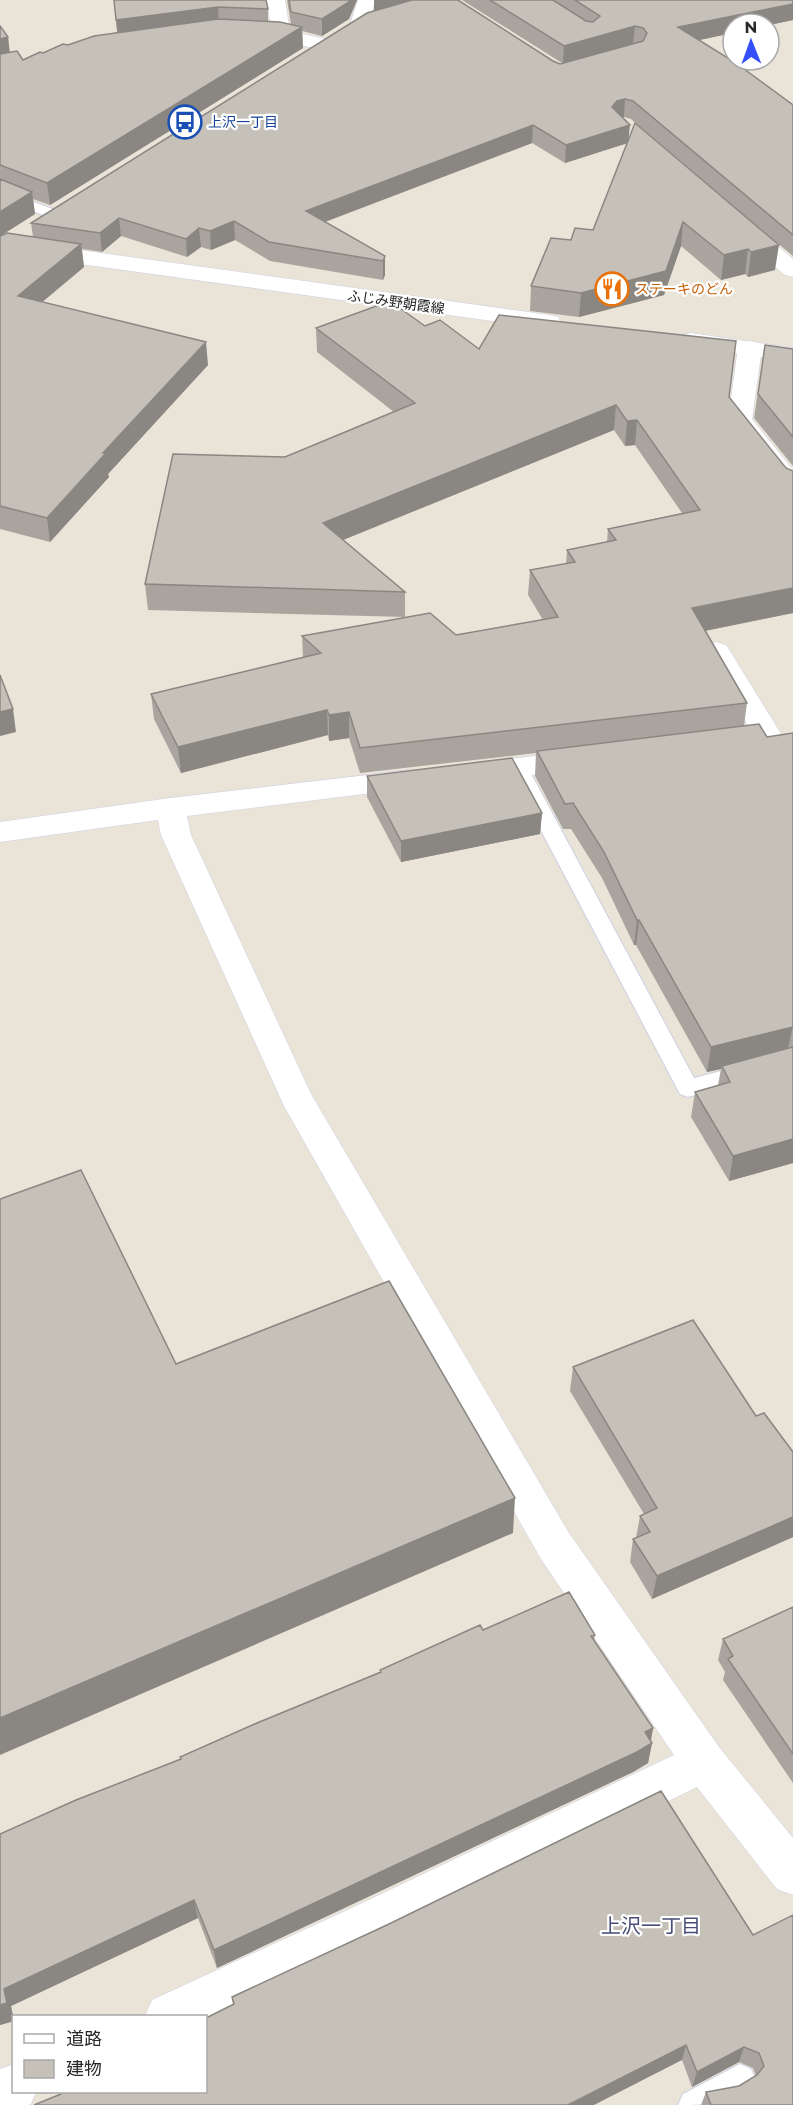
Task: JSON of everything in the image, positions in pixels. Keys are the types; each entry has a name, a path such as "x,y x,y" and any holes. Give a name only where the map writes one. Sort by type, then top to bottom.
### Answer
{"street":[{"path":"276,0 280,36"},
{"path":"359,24 367,0"},
{"path":"307,57 359,24 380,18"},
{"path":"239,33 280,36 328,45"},
{"path":"2,248 78,203"},
{"path":"730,217 793,270"},
{"name":"ふじみ野朝霞線","path":"2,248 576,325"},
{"path":"669,338 793,355"},
{"path":"750,348 740,420 793,487"},
{"path":"716,651 781,736"},
{"path":"735,741 781,736"},
{"path":"0,832 170,808 612,756"},
{"path":"170,808 176,835 296,1097 555,1546 704,1762 793,1873"},
{"path":"170,2015 372,1922 704,1762"}],"lane":[{"path":"0,193 58,216"},
{"path":"518,768 688,1088 765,1068"},
{"path":"694,2105 740,2080"}],"building":[{"path":"114,0 266,0 268,9 218,7 116,20"},
{"path":"289,0 350,0 322,19 291,12"},
{"path":"412,0 458,0 560,64 643,41 647,33 643,28 635,26 564,46 490,0 553,0 586,21 593,22 600,16 575,0 793,0 793,4 753,12 721,12 721,18 678,27 721,54 721,72 748,72 793,105 793,235 633,101 625,99 617,101 612,107 630,125 566,145 533,125 306,211 385,256 383,261 269,242 234,221 210,231 199,228 186,239 119,218 100,233 31,223 367,13"},
{"path":"218,19 280,22 302,27 47,183 0,165 0,54 17,51 23,60 63,44 68,45 94,36"},
{"path":"0,26 8,37 0,39"},
{"path":"635,123 779,245 751,252 748,249 724,255 683,222 666,271 581,293 531,286 551,238 571,240 575,228 593,230"},
{"path":"0,179 32,192 0,212"},
{"path":"7,233 81,244 18,296 206,342 103,453 106,453 47,518 0,506 0,236"},
{"path":"390,301 425,326 440,320 479,349 499,315 736,341 729,397 786,468 793,471 793,588 692,608 747,703 360,748 349,712 329,715 327,710 178,747 151,694 321,653 302,636 430,613 456,635 558,617 530,570 575,562 567,550 616,540 608,529 700,510 637,420 627,421 616,405 323,523 405,592 145,584 173,454 285,457 415,403 316,328"},
{"path":"765,345 793,349 793,437 758,394"},
{"path":"0,675 13,709 0,712"},
{"path":"759,724 767,737 793,733 793,1027 711,1047 637,920 604,852 573,803 565,804 537,751"},
{"path":"512,758 542,813 401,841 367,776"},
{"path":"793,1047 793,1139 733,1156 695,1092 730,1082 722,1066"},
{"path":"81,1170 176,1364 389,1281 515,1498 0,1718 0,1199"},
{"path":"693,1320 756,1416 764,1413 793,1452 793,1517 657,1576 633,1539 650,1532 640,1516 657,1508 573,1367"},
{"path":"569,1592 595,1635 591,1636 653,1728 645,1732 652,1743 214,1950 194,1900 4,1989 7,2003 0,2005 0,1834 76,1800 181,1759 180,1757 257,1723 381,1672 380,1670 480,1625 483,1630"},
{"path":"793,1607 793,1754 728,1659 733,1656 723,1639"},
{"path":"661,1791 753,1935 793,1915 793,2105 711,2105 706,2092 739,2086 757,2075 764,2066 759,2053 744,2047 697,2072 686,2045 568,2105 34,2105 61,2093 207,2093 207,2018 234,2004 232,1997 389,1924"}],"place":[{"name":"上沢一丁目","path":"185,122"},
{"name":"ステーキのどん","path":"612,289"}],"district":[{"name":"上沢一丁目","path":"651,1926"}]}
